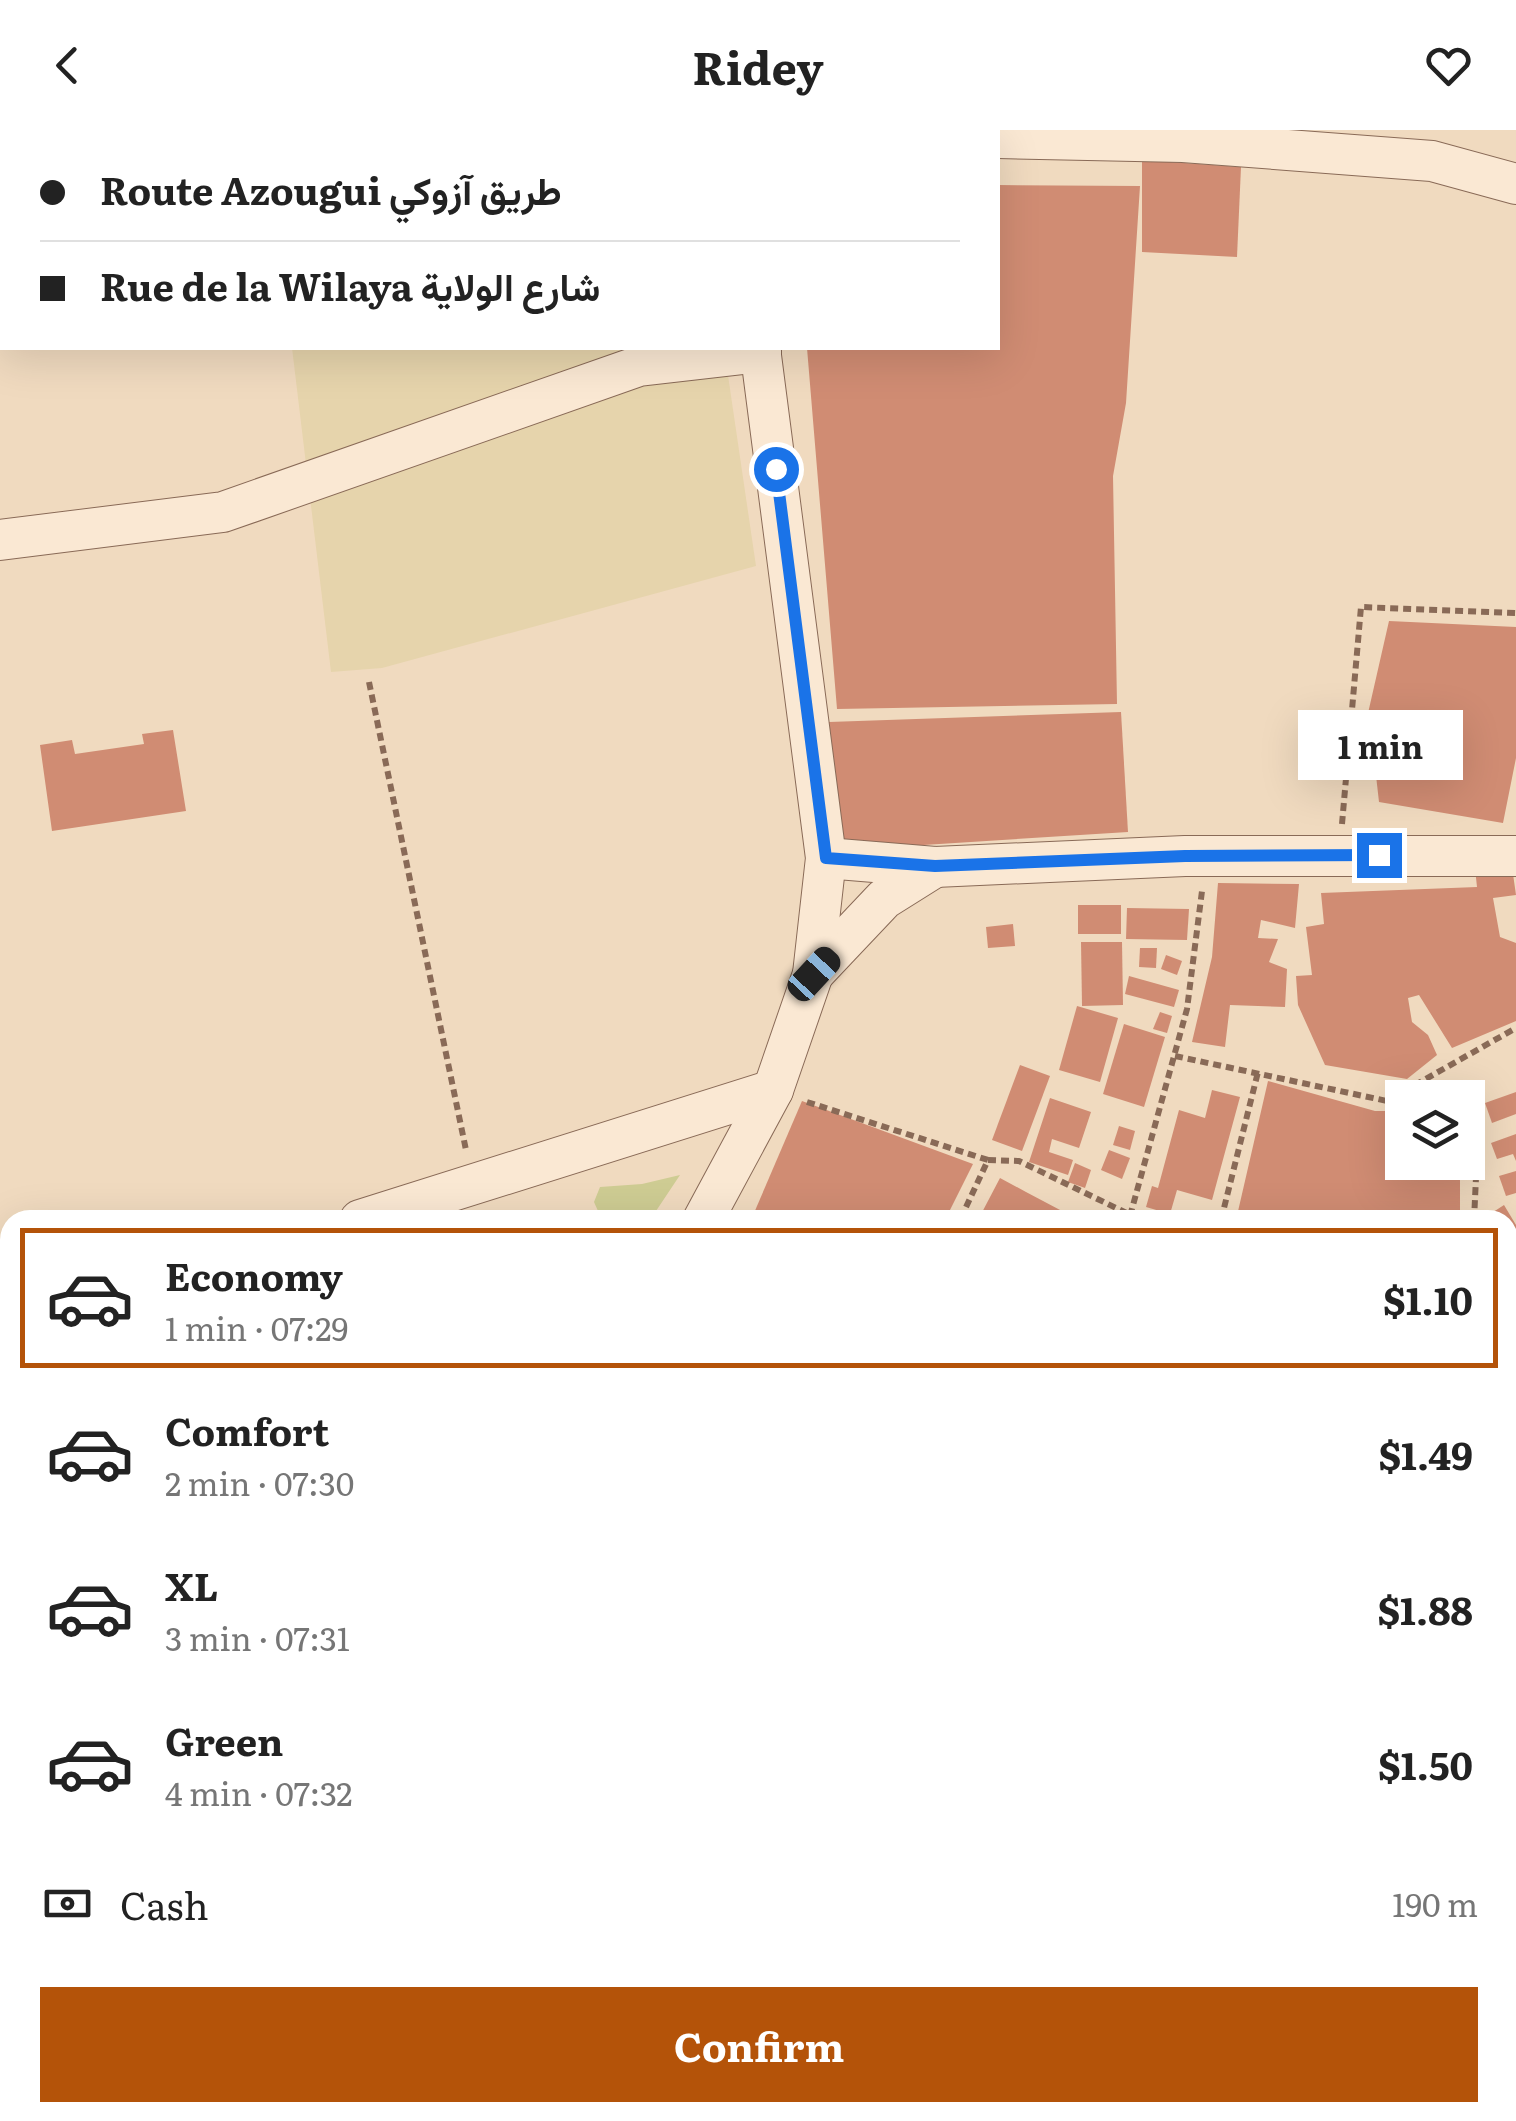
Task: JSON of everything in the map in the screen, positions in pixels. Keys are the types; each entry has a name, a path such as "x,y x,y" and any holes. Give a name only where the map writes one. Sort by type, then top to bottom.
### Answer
{"street":[{"path":"1000,138 1183,142 1432,162 1516,184"},
{"path":"0,540 223,512 640,366 761,350 826,858 814,974 773,1090 708,1210"},
{"path":"826,858 935,866 1206,856 1516,856"},
{"path":"814,974 884,899 935,866"},
{"path":"391,1210 773,1090"}],"path":[{"path":"1340,854 1361,606 1516,613"},
{"path":"368,682 473,1184"},
{"path":"1132,1210 1187,1010 1206,856"},
{"path":"1424,1080 1516,1028"},
{"path":"1175,1056 1385,1101"},
{"path":"1224,1210 1258,1072"},
{"path":"773,1090 988,1160 1019,1160 1118,1210"},
{"path":"965,1210 988,1160"},
{"path":"1474,1210 1476,1180"}],"shaded area":[{"path":"292,350 724,350 756,566 382,668 331,672"},
{"path":"680,1175 657,1210 598,1210 594,1202 600,1187 642,1184"}],"building":[{"path":"1142,160 1241,167 1237,257 1142,252"},
{"path":"1000,185 1140,186 1126,403 1113,476 1117,704 837,709 807,350 1000,350"},
{"path":"1389,621 1516,627 1516,758 1503,823 1379,802 1373,749 1361,744"},
{"path":"1121,712 1128,832 845,850 829,722"},
{"path":"173,730 186,811 52,831 40,745 72,740 75,754 144,744 142,734"},
{"path":"1512,867 1516,895 1493,898 1500,937 1516,943 1516,1021 1452,1048 1419,995 1408,998 1412,1022 1428,1035 1437,1055 1407,1079 1325,1065 1298,1005 1296,976 1312,975 1306,927 1324,924 1321,893 1477,887 1475,868"},
{"path":"1218,883 1299,884 1295,928 1261,920 1258,938 1278,939 1269,962 1287,969 1285,1007 1230,1005 1225,1047 1192,1042 1212,957"},
{"path":"1078,905 1121,905 1121,934 1078,934"},
{"path":"1127,908 1189,909 1187,940 1126,939"},
{"path":"1013,924 1015,946 988,948 986,927"},
{"path":"1081,942 1122,942 1123,1005 1082,1006"},
{"path":"1140,948 1157,948 1156,968 1139,967"},
{"path":"1166,955 1182,961 1177,975 1161,969"},
{"path":"1129,976 1179,990 1174,1007 1125,994"},
{"path":"1077,1006 1118,1018 1100,1082 1059,1070"},
{"path":"1160,1012 1172,1016 1167,1033 1153,1029"},
{"path":"1124,1024 1165,1037 1144,1107 1103,1094"},
{"path":"1020,1065 1050,1076 1022,1151 992,1140"},
{"path":"1268,1081 1385,1111 1385,1180 1460,1180 1460,1210 1238,1210"},
{"path":"1212,1090 1240,1097 1212,1200 1177,1190 1171,1210 1146,1207 1152,1186 1158,1188 1179,1110 1205,1118"},
{"path":"1516,1092 1516,1114 1492,1123 1485,1103"},
{"path":"1050,1098 1091,1112 1079,1148 1052,1139 1049,1152 1073,1160 1068,1175 1029,1162"},
{"path":"802,1101 973,1164 950,1210 755,1210"},
{"path":"1119,1126 1135,1131 1130,1150 1113,1145"},
{"path":"1516,1134 1516,1161 1513,1154 1497,1159 1491,1143"},
{"path":"1109,1150 1130,1158 1122,1179 1101,1170"},
{"path":"1075,1163 1091,1170 1085,1188 1068,1182"},
{"path":"1516,1171 1516,1193 1506,1196 1499,1176"},
{"path":"1000,1178 1060,1210 983,1210"}],"route":[{"path":"776,469 826,858 935,866 1185,856 1379,855"}]}
